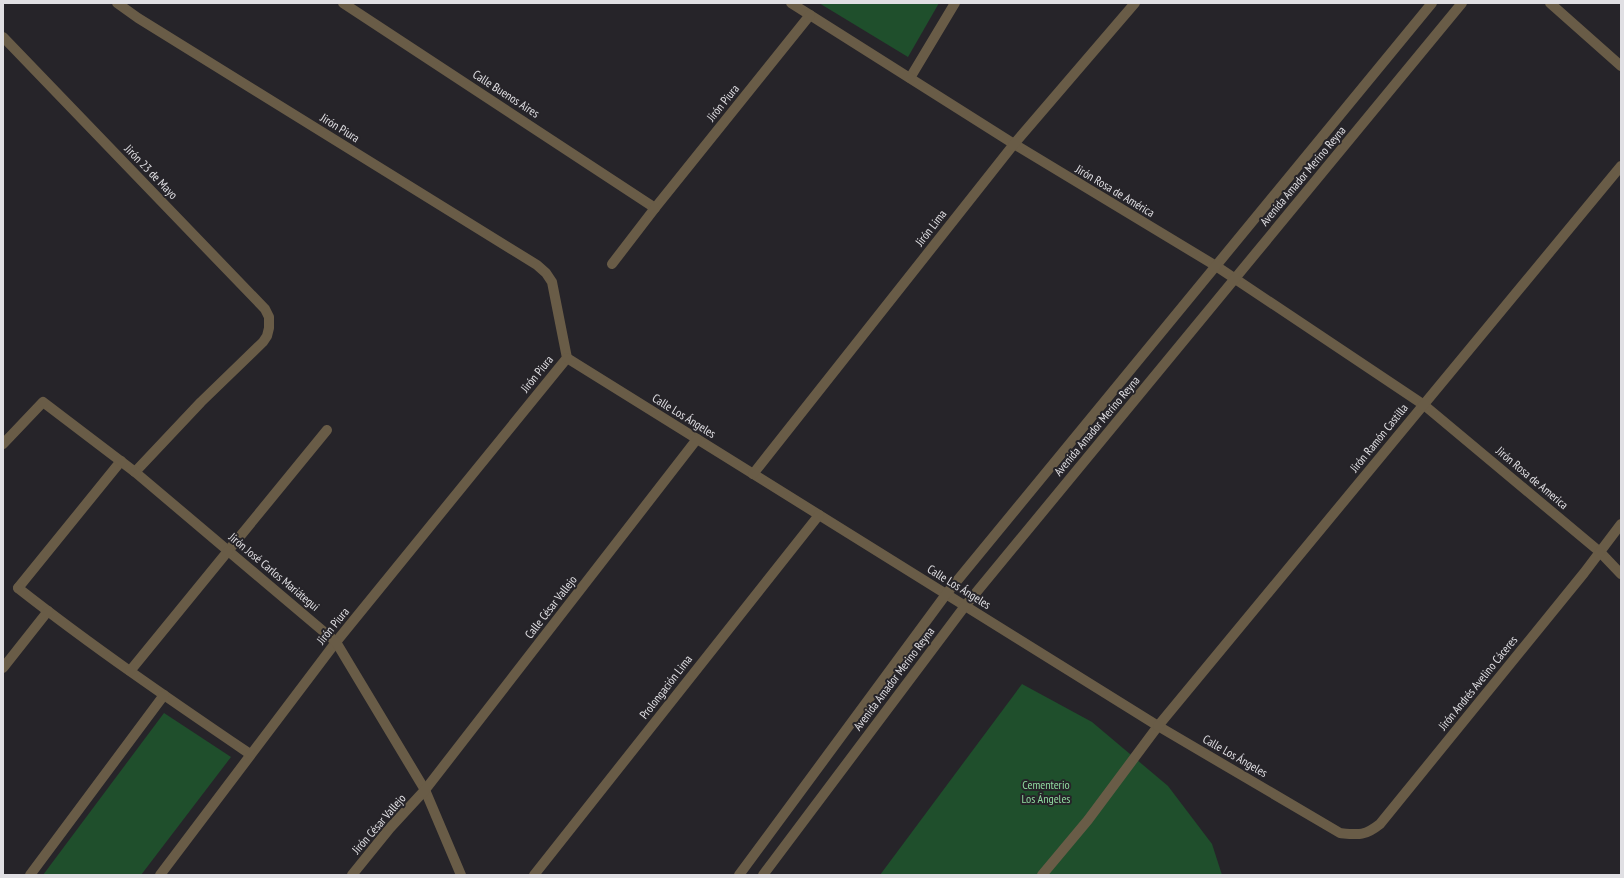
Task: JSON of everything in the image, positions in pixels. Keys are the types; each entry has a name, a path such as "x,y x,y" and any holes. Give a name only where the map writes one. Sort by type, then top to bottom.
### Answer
{"street":[{"name":"Jirón Piura","path":"117,3 138,18 537,265 552,282 567,358 336,642 160,875"},
{"name":"Calle Buenos Aires","path":"343,3 655,208"},
{"name":"Jirón Rosa de América","path":"791,3 1014,144 1216,266 1424,405"},
{"path":"910,78 954,3"},
{"name":"Jirón Lima","path":"753,474 1014,144 1135,3"},
{"name":"Avenida Amador Merino Reyna","path":"739,875 947,593 1432,3"},
{"name":"Avenida Amador Merino Reyna","path":"764,875 965,606 1462,3"},
{"path":"1550,3 1621,66"},
{"name":"Jirón Piura","path":"612,264 810,15"},
{"name":"Jirón 23 de Mayo","path":"3,38 265,308 270,317 270,328 267,336 258,348 201,402 135,472"},
{"name":"Jirón Ramón Castilla","path":"1042,875 1088,820 1158,726 1621,166"},
{"name":"Calle Los Ángeles","path":"567,358 947,593 965,606 1158,726 1340,833"},
{"name":"Jirón José Carlos Mariátegui","path":"3,444 43,402 135,472 336,642 426,790 461,875"},
{"name":"Jirón Rosa de America","path":"1424,405 1600,552 1621,574"},
{"path":"130,671 327,430"},
{"name":"Calle César Vallejo","path":"426,790 697,439"},
{"path":"121,461 18,588 130,671 250,754"},
{"name":"Prolongación Lima","path":"534,875 819,515"},
{"name":"Jirón Andrés Avelino Cáceres","path":"1340,833 1359,835 1371,832 1380,824 1584,573 1621,524"},
{"path":"3,668 48,611"},
{"path":"30,875 164,695"},
{"name":"Jirón César Vallejo","path":"352,875 390,828 426,790"}],"green space":[{"path":"819,3 939,3 908,57"},
{"name":"Cementerio Los Ángeles","path":"1022,684 1092,722 1168,786 1212,844 1222,875 880,875"},
{"path":"164,713 231,757 141,875 43,875"}]}
